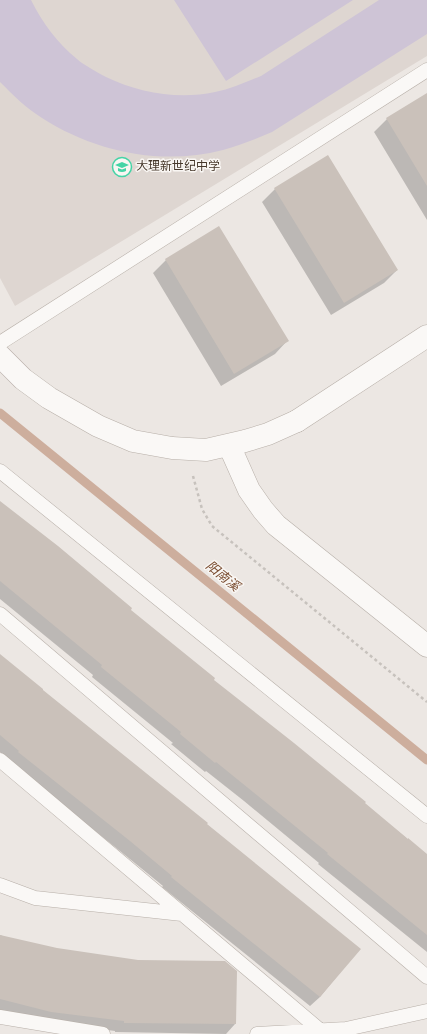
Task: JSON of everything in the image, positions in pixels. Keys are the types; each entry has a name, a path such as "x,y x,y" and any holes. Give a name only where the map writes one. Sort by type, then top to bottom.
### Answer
{"street":[{"path":"0,356 23,379 49,398 98,426 133,441 172,448 206,450 268,434 297,421 427,336"},
{"path":"230,445 249,490 262,510 276,524 427,646"}],"lane":[{"path":"0,343 427,70"},
{"path":"0,471 427,816"},
{"path":"0,614 427,977"},
{"path":"0,760 321,1031"},
{"path":"0,885 36,898 182,914"},
{"path":"257,1034 346,1029 427,1011"},
{"path":"0,1017 103,1034"}],"path":[{"path":"186,449 202,509 212,526 427,702"}],"shaded area":[{"name":"大理新世纪中学","path":"0,0 427,0 427,56 15,306 0,278"},
{"path":"0,0 31,0 45,24 57,40 80,62 119,83 159,94 187,95 221,91 261,76 379,0 427,0 427,34 272,132 223,150 200,155 176,157 152,156 129,153 106,147 84,140 62,130 31,110 0,82"},
{"path":"174,0 353,0 226,81"}],"building":[{"path":"427,93 427,186 386,118"},
{"path":"328,155 398,270 344,303 274,188"},
{"path":"219,226 289,341 234,374 165,259"},
{"path":"0,501 58,546 132,608 131,610 215,678 214,680 294,743 427,854 427,935 180,734 181,732 101,667 102,665 0,581"},
{"path":"0,654 361,949 320,997 171,877 172,876 130,841 18,752 19,751 0,735"},
{"path":"0,935 57,948 138,960 225,961 237,971 236,1024 124,1023 124,1021 51,1012 0,999"}],"waterway":[{"name":"阳南溪","path":"0,413 427,760"}],"place":[{"name":"大理新世纪中学","path":"122,167"}]}
